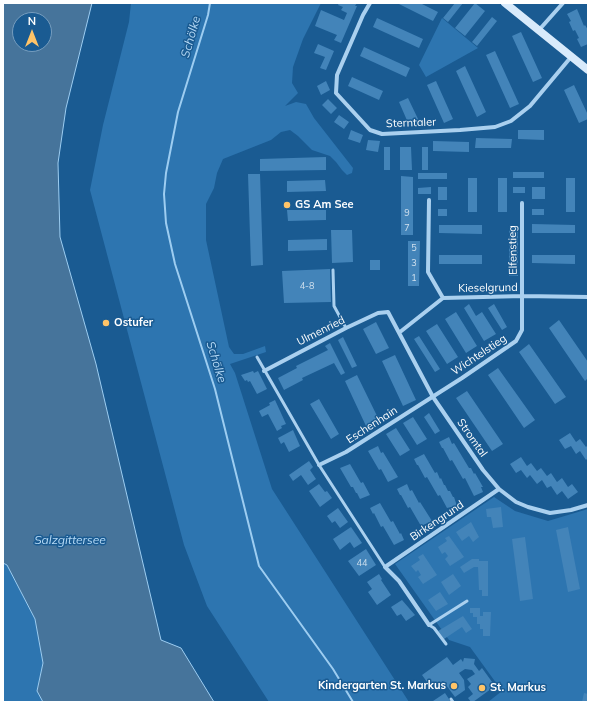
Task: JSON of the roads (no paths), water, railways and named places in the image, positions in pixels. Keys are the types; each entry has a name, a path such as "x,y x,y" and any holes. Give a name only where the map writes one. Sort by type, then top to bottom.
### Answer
{"street":[{"name":"Sterntaler","path":"370,3 363,15 337,75 336,93 370,130 382,134 467,130 495,127 511,121 530,106 571,57"},
{"path":"505,3 588,70"},
{"path":"539,30 563,3"},
{"path":"429,200 428,272 443,298"},
{"name":"Elfenstieg","path":"522,203 523,296"},
{"name":"Kieselgrund","path":"400,332 443,298 523,296 588,297"},
{"name":"Wichtelstieg","path":"432,397 516,341 522,330 523,296"},
{"name":"Ulmenried","path":"264,371 346,328 378,314 388,312"},
{"name":"Stromtal","path":"388,312 400,332 432,397 483,470 499,490 516,502 550,513 571,510 588,505"},
{"name":"Eschenhain","path":"319,465 346,452 432,397"},
{"name":"Birkengrund","path":"385,567 499,490"},
{"path":"385,567 399,581 429,625"}],"lane":[{"path":"333,270 334,306 346,328"},
{"path":"257,357 292,421 347,510 385,567"},
{"path":"446,644 434,628 429,625 467,601"}],"water":[{"name":"Salzgittersee","path":"3,3 92,3 66,108 58,163 60,237 96,364 161,640 181,648 214,702 43,702 37,691 43,663 35,619 7,565 3,563"}],"waterway":[{"name":"Schölke","path":"210,3 208,15 178,112 166,173 164,194 166,223 175,264 215,389 259,566 333,669 353,702"}],"place":[{"name":"GS Am See","path":"287,205"},
{"name":"Ostufer","path":"106,323"},
{"name":"Kindergarten St. Markus","path":"454,686"},
{"name":"St. Markus","path":"482,688"}]}
